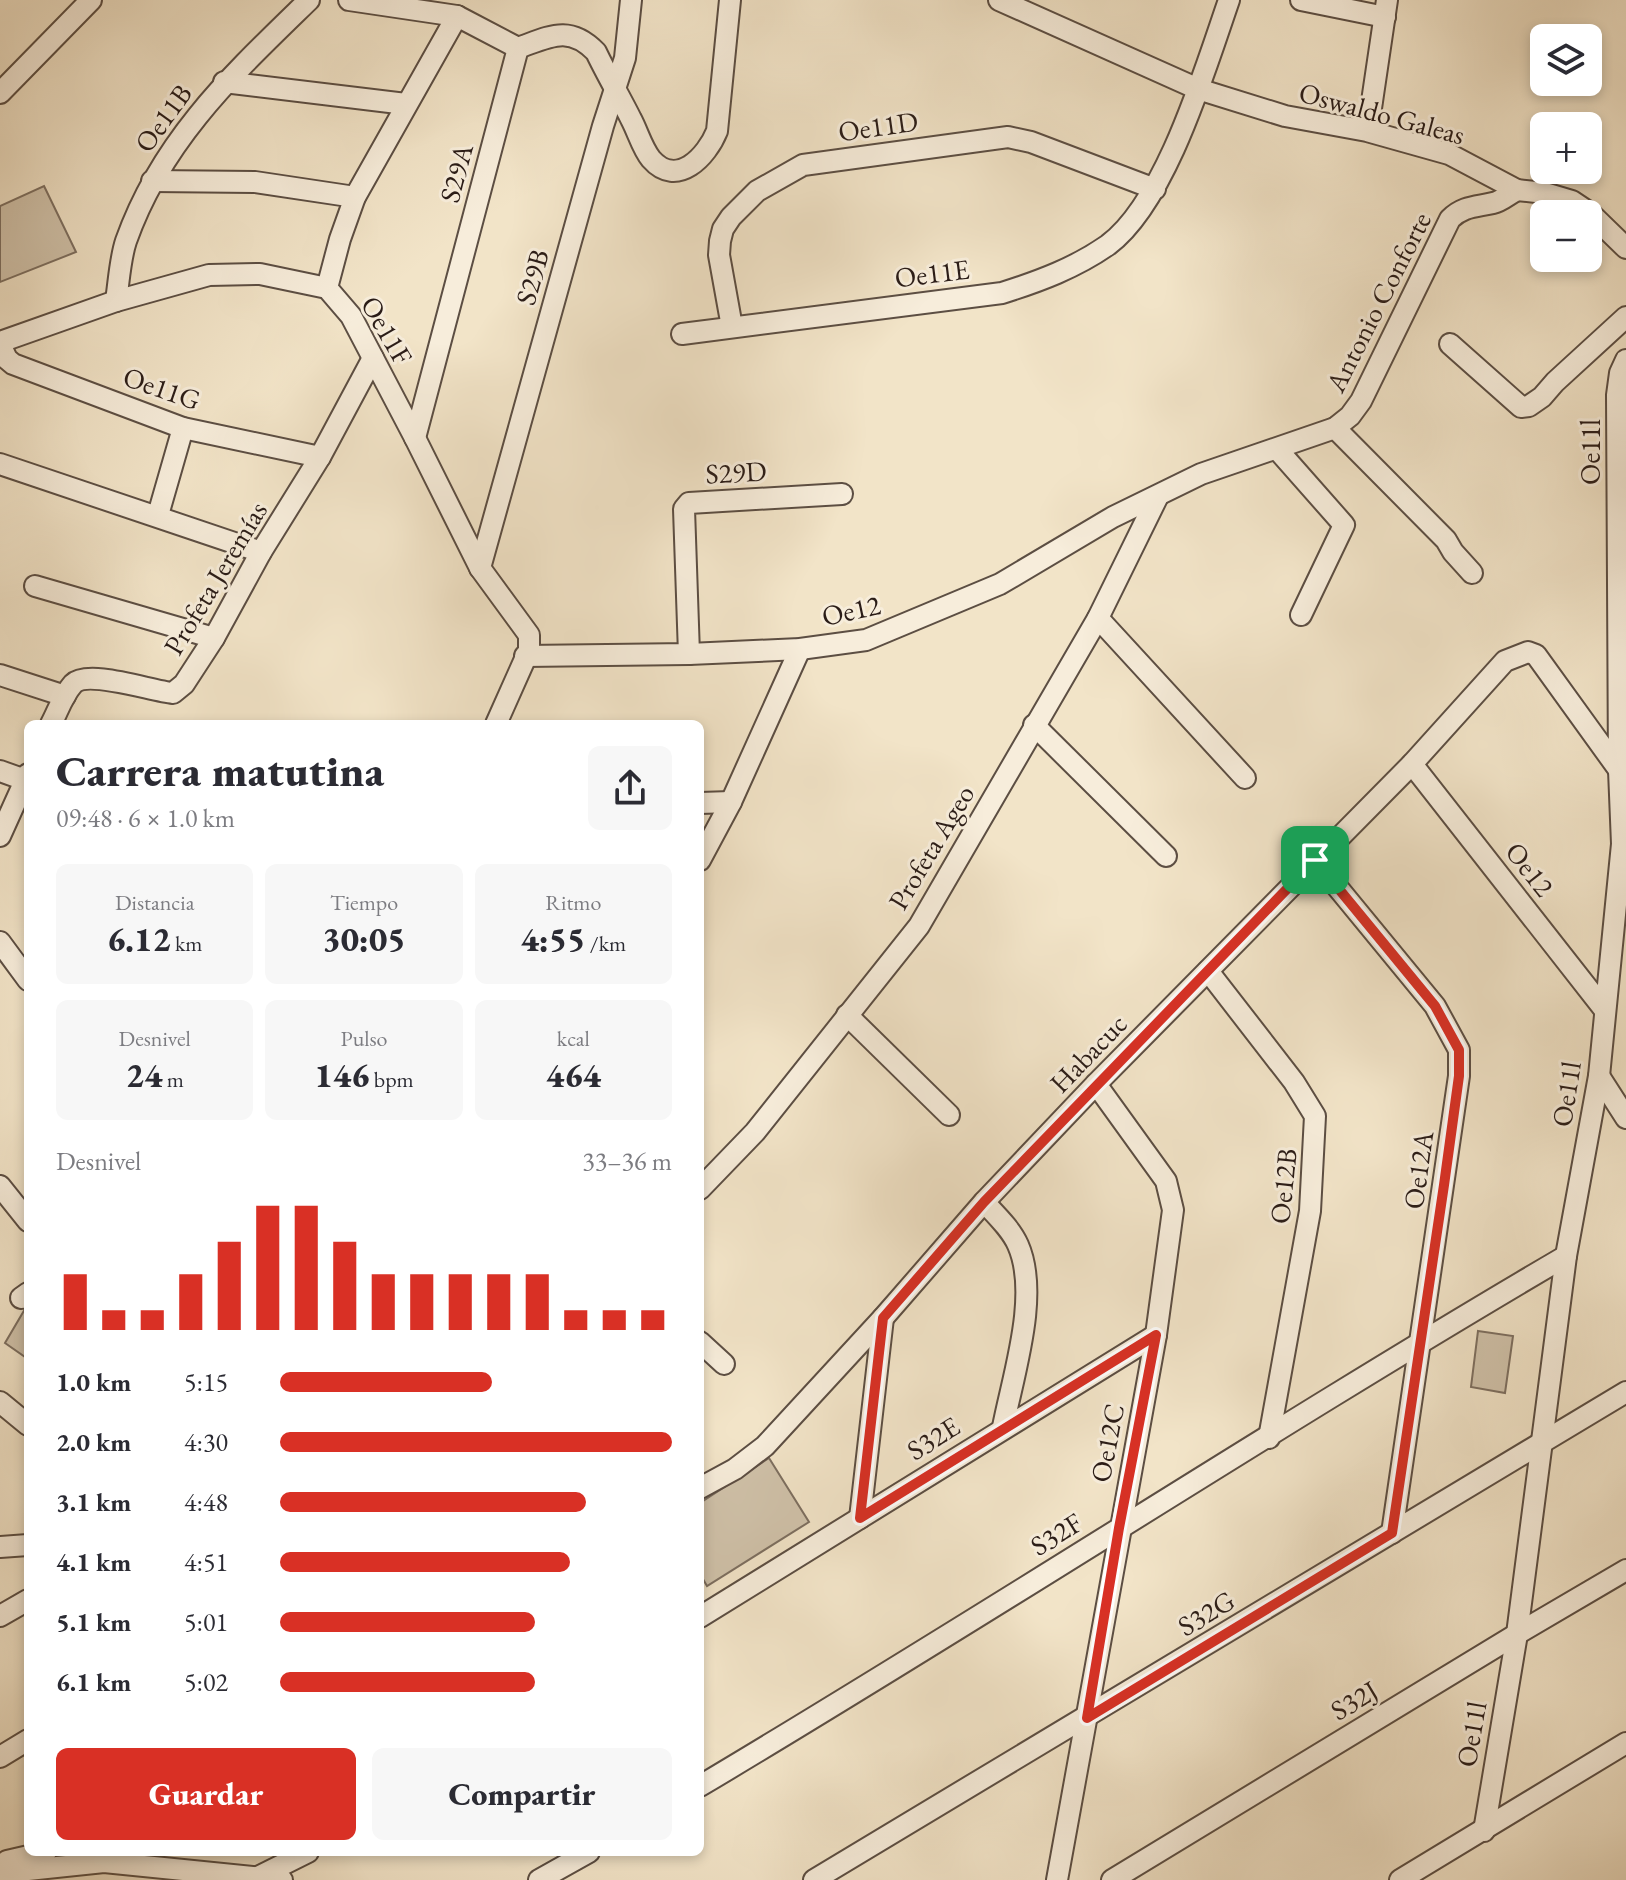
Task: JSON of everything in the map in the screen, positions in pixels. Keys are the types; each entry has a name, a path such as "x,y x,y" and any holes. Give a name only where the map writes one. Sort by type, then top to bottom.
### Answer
{"street":[{"path":"0,93 91,0"},
{"name":"Oe11B","path":"116,301 125,243 152,181 186,130 224,82 309,0"},
{"path":"349,0 457,16 518,48 547,36 575,36 596,52 653,161 674,170 689,167 701,159 717,131 730,0"},
{"name":"S29B","path":"480,568 603,126 625,58 631,0"},
{"name":"Oswaldo Galeas","path":"999,0 1198,89 1285,116 1367,131 1449,154 1517,190 1545,193 1572,201 1590,213 1626,248"},
{"name":"Oe11E","path":"682,334 1002,293 1076,265 1110,243 1131,222 1155,189 1198,89 1229,0"},
{"path":"1301,0 1386,9 1370,115"},
{"path":"327,288 355,197 457,16"},
{"name":"S29A","path":"415,438 518,48"},
{"path":"224,82 406,104"},
{"name":"Oe11D","path":"732,327 719,255 723,229 757,191 803,165 1008,137 1031,142 1155,189"},
{"path":"152,181 255,182 355,197"},
{"name":"Antonio Conforte","path":"1157,498 1201,474 1335,428 1350,416 1361,401 1450,219 1458,211 1473,205 1497,202 1517,190"},
{"name":"Oe11F","path":"0,343 116,301 209,275 260,274 327,288 351,316 480,568 529,635 529,650 525,656"},
{"path":"1450,344 1521,407 1529,406 1626,317"},
{"name":"Oe11G","path":"0,343 7,359 13,364 183,428 320,457"},
{"name":"Profeta Jeremías","path":"65,696 75,681 91,677 173,693 184,684 320,457 373,358"},
{"name":"Oe11l","path":"1484,1831 1517,1634 1566,1256 1599,1076 1604,1009 1625,844 1619,770 1617,395 1620,373 1626,360"},
{"path":"158,515 183,428"},
{"path":"1335,428 1446,540 1472,573"},
{"path":"1277,449 1344,525 1301,615"},
{"path":"0,464 261,552"},
{"name":"S29D","path":"689,654 686,506 689,503 842,494"},
{"name":"Profeta Ageo","path":"704,1185 755,1132 919,926 1098,618 1157,498"},
{"name":"Oe12","path":"525,656 689,654 800,649 856,642 891,632 1000,584 1113,517 1157,498"},
{"path":"35,586 214,638"},
{"path":"1098,618 1245,778"},
{"path":"704,853 731,802 800,649"},
{"name":"Habacuc","path":"704,1486 735,1469 765,1446 984,1202 1412,764 1505,661 1528,652 1536,655 1619,770"},
{"path":"498,720 525,656"},
{"path":"0,675 65,696 53,720"},
{"path":"1034,725 1166,856"},
{"name":"Oe12","path":"1412,764 1604,1009"},
{"path":"0,771 24,777"},
{"path":"0,836 24,784"},
{"path":"704,803 731,802"},
{"name":"Oe12A","path":"1315,860 1435,1006 1459,1050 1459,1076 1392,1533"},
{"path":"0,942 24,975"},
{"name":"Oe12B","path":"1208,971 1294,1082 1315,1116 1310,1211 1269,1438"},
{"path":"847,1015 949,1115"},
{"path":"1599,1076 1626,1118"},
{"name":"Oe12C","path":"1057,1880 1156,1335 1171,1228 1171,1194 1166,1181 1096,1084"},
{"path":"0,1186 24,1216"},
{"path":"984,1202 1017,1243 1027,1274 1026,1309 1003,1427"},
{"name":"S32F","path":"704,1784 1269,1438 1421,1341 1566,1256"},
{"path":"860,1518 883,1318"},
{"name":"S32E","path":"704,1615 1156,1335"},
{"path":"704,1346 724,1364"},
{"name":"S32G","path":"814,1880 1626,1392"},
{"path":"0,1402 24,1422"},
{"path":"0,1547 24,1545"},
{"name":"S32J","path":"1112,1880 1626,1570"},
{"path":"0,1616 24,1602"},
{"path":"0,1757 24,1742"},
{"path":"1400,1880 1626,1743"},
{"path":"0,1863 29,1856"},
{"path":"255,1878 300,1856"},
{"path":"539,1880 582,1856"},
{"path":"0,1873 104,1862 282,1880"}],"shaded area":[{"path":"44,186 76,252 0,282 0,206"},
{"path":"24,1311 24,1356 5,1343"},
{"path":"1478,1331 1513,1336 1505,1393 1471,1387"},
{"path":"769,1458 809,1522 707,1586 704,1581 704,1500"}],"route":[{"path":"1315,860 1435,1006 1459,1050 1459,1076 1429,1295 1392,1533 1087,1718 1156,1335 860,1518 883,1318 984,1202 1315,860"}]}
